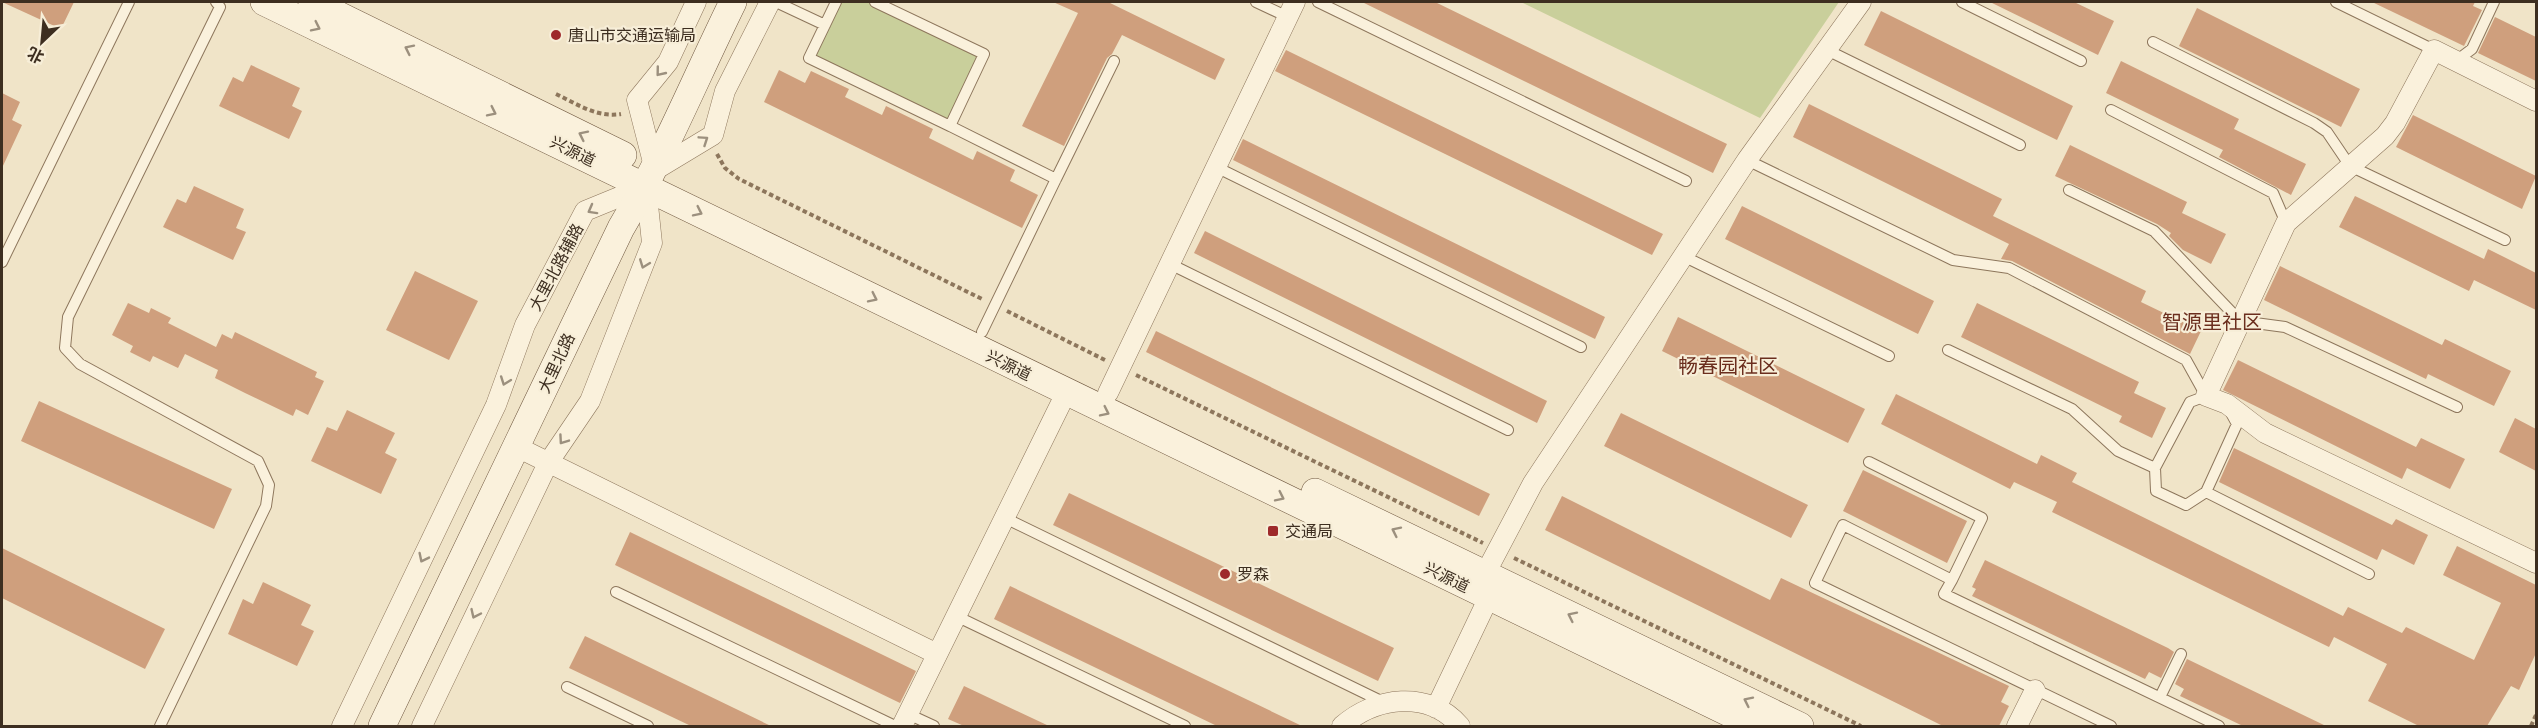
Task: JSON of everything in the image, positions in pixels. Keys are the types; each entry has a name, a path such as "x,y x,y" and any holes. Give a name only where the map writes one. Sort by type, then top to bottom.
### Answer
{"main road":[{"name":"兴源道","path":"264,2 650,178 1108,393 1487,585 1756,726"},
{"name":"兴源道","path":"312,2 1066,393 1800,726"},
{"name":"大里北路","path":"382,726 621,228 650,178 733,2"}],"street":[{"path":"422,726 548,462 590,401 652,243 650,178 637,100 668,62 696,2"},
{"path":"712,135 725,91 770,2"},
{"path":"1436,708 1487,585 1497,550 1533,483 1747,160 1861,2"},
{"path":"1108,393 1292,9"},
{"path":"2536,100 2434,50 2395,123 2385,136 2286,223 2206,396 2227,404 2265,433 2536,563"},
{"name":"大里北路辅路","path":"342,726 496,405 525,325 585,211 650,178 712,135"},
{"path":"902,722 1066,393"},
{"path":"517,447 937,654"},
{"path":"2017,726 2035,690"},
{"path":"1342,726 1358,712 1383,702 1410,701 1436,708 1460,726"}],"lane":[{"path":"2,262 129,2"},
{"path":"160,726 266,506 269,485 258,461 80,364 65,348 68,317 220,7 216,2"},
{"path":"776,2 825,25"},
{"path":"836,2 809,58 1056,179"},
{"path":"876,2 984,54 950,126"},
{"path":"1256,2 1292,9"},
{"path":"1318,2 1686,181"},
{"path":"1962,2 2081,61"},
{"path":"2336,2 2434,50"},
{"path":"2456,61 2472,49 2494,2"},
{"path":"2153,42 2314,123 2327,132 2350,166 2505,240"},
{"path":"1827,50 2020,145"},
{"path":"982,332 1114,61"},
{"path":"2112,110 2274,193 2286,223"},
{"path":"1747,160 1953,260 2009,268 2186,360 2206,396 2190,402 2155,468 2156,490 2186,505 2206,492 2237,424 2227,404"},
{"path":"1216,167 1581,348"},
{"path":"2069,190 2154,231 2240,321 2285,327 2457,407"},
{"path":"1683,256 1890,356"},
{"path":"1170,264 1508,430"},
{"path":"1948,350 2072,409 2118,451 2155,468"},
{"path":"1869,462 1982,518 1944,594 2219,726"},
{"path":"2206,492 2369,574"},
{"path":"1005,518 1383,702"},
{"path":"1952,580 1843,525 1815,583 2111,726"},
{"path":"616,592 902,722 934,726"},
{"path":"956,616 1185,726"},
{"path":"2160,698 2181,654"},
{"path":"567,687 648,726"}],"path":[{"path":"594,112 609,116 622,114 637,100"},
{"path":"712,135 724,168 739,179 1121,368 1861,726"},
{"path":"2531,726 2536,715"}],"green space":[{"path":"841,2 867,2 979,56 948,120 814,56"},
{"path":"1521,2 1839,2 1760,118"}],"building":[{"path":"2,2 74,2 61,29"},
{"path":"1053,2 1108,2 1225,59 1215,80 1122,35 1112,54 1107,58 1064,146 1022,126 1078,13"},
{"path":"1362,2 1435,2 1727,144 1713,173"},
{"path":"1990,2 2074,2 2114,21 2098,55"},
{"path":"2372,2 2475,2 2473,6 2482,10 2464,46"},
{"path":"2197,8 2360,89 2341,127 2179,46"},
{"path":"1881,11 2073,106 2057,140 1864,45"},
{"path":"2495,17 2536,37 2536,81 2478,53"},
{"path":"1286,50 1663,234 1652,255 1275,71"},
{"path":"2121,61 2239,119 2234,129 2306,164 2291,195 2219,157 2223,150 2106,93"},
{"path":"251,65 300,88 292,106 302,111 289,139 219,106 233,77 243,82"},
{"path":"779,70 805,83 811,71 849,89 845,97 882,115 886,106 933,129 929,138 973,160 977,151 1015,170 1010,181 1038,195 1022,228 764,102"},
{"path":"2,93 20,102 12,120 22,125 2,168"},
{"path":"1809,104 2002,199 1993,216 2146,291 2141,302 2201,331 2190,354 2012,261 2001,259 2009,244 1793,137"},
{"path":"2413,115 2536,176 2522,209 2396,147"},
{"path":"1243,139 1605,317 1595,339 1233,160"},
{"path":"2070,145 2187,202 2182,213 2226,234 2211,264 2183,250 2169,236 2171,233 2157,224 2055,176"},
{"path":"194,186 244,209 236,228 246,232 233,260 163,227 177,199 186,203"},
{"path":"2355,196 2484,259 2488,249 2536,273 2536,310 2474,280 2469,291 2339,227"},
{"path":"1742,206 1934,301 1918,334 1725,239"},
{"path":"1205,231 1547,401 1537,423 1194,253"},
{"path":"2280,266 2442,345 2445,339 2511,371 2494,406 2428,374 2426,379 2264,300"},
{"path":"415,271 478,301 449,360 386,330"},
{"path":"128,303 149,313 151,308 171,318 168,323 216,347 222,334 232,339 235,332 317,372 315,377 324,381 308,415 296,409 293,416 245,393 215,378 218,370 185,354 178,368 153,356 150,362 130,352 133,346 112,335"},
{"path":"1977,303 2139,382 2134,393 2166,408 2152,438 2119,422 2122,416 1961,337"},
{"path":"1678,317 1865,409 1848,443 1662,351"},
{"path":"1156,331 1490,494 1479,516 1146,352"},
{"path":"2238,360 2416,447 2421,438 2465,459 2450,489 2407,468 2402,479 2223,390"},
{"path":"1896,394 2037,464 2041,455 2077,473 2072,482 2343,616 2348,607 2402,633 2406,627 2474,660 2501,603 2443,575 2457,546 2536,585 2536,653 2519,690 2511,686 2487,726 2419,726 2368,701 2387,664 2334,637 2329,647 2052,512 2057,502 2014,482 2010,489 1881,424"},
{"path":"39,401 232,489 214,529 21,441"},
{"path":"347,410 395,433 385,453 397,459 381,494 311,461 327,427 337,431"},
{"path":"1621,413 1808,505 1791,538 1604,446"},
{"path":"2515,418 2536,429 2536,471 2499,452"},
{"path":"2234,448 2392,525 2396,519 2428,535 2414,565 2382,549 2377,560 2219,482"},
{"path":"1863,470 1967,521 1947,563 1843,511"},
{"path":"1069,493 1394,648 1378,681 1053,525"},
{"path":"1562,496 1770,600 1781,578 2009,686 2001,702 2009,706 1999,726 1943,726 1545,530"},
{"path":"630,532 916,671 900,703 615,565"},
{"path":"2,548 165,629 145,669 2,598"},
{"path":"1985,560 2174,652 2161,678 2149,672 2145,679 1972,596 1976,589 1972,587"},
{"path":"263,582 311,605 301,625 314,631 297,666 228,634 243,599 253,604"},
{"path":"1010,586 1302,726 1217,726 994,619"},
{"path":"585,636 771,726 691,726 569,668"},
{"path":"2187,659 2326,726 2243,726 2180,696 2184,689 2175,684"},
{"path":"964,686 1049,726 964,726 948,719"}],"place":[{"name":"唐山市交通运输局","path":"556,35"},
{"name":"交通局","path":"1273,531"},
{"name":"罗森","path":"1225,574"}],"district":[{"name":"智源里社区","path":"2212,322"},
{"name":"畅春园社区","path":"1728,366"}]}
